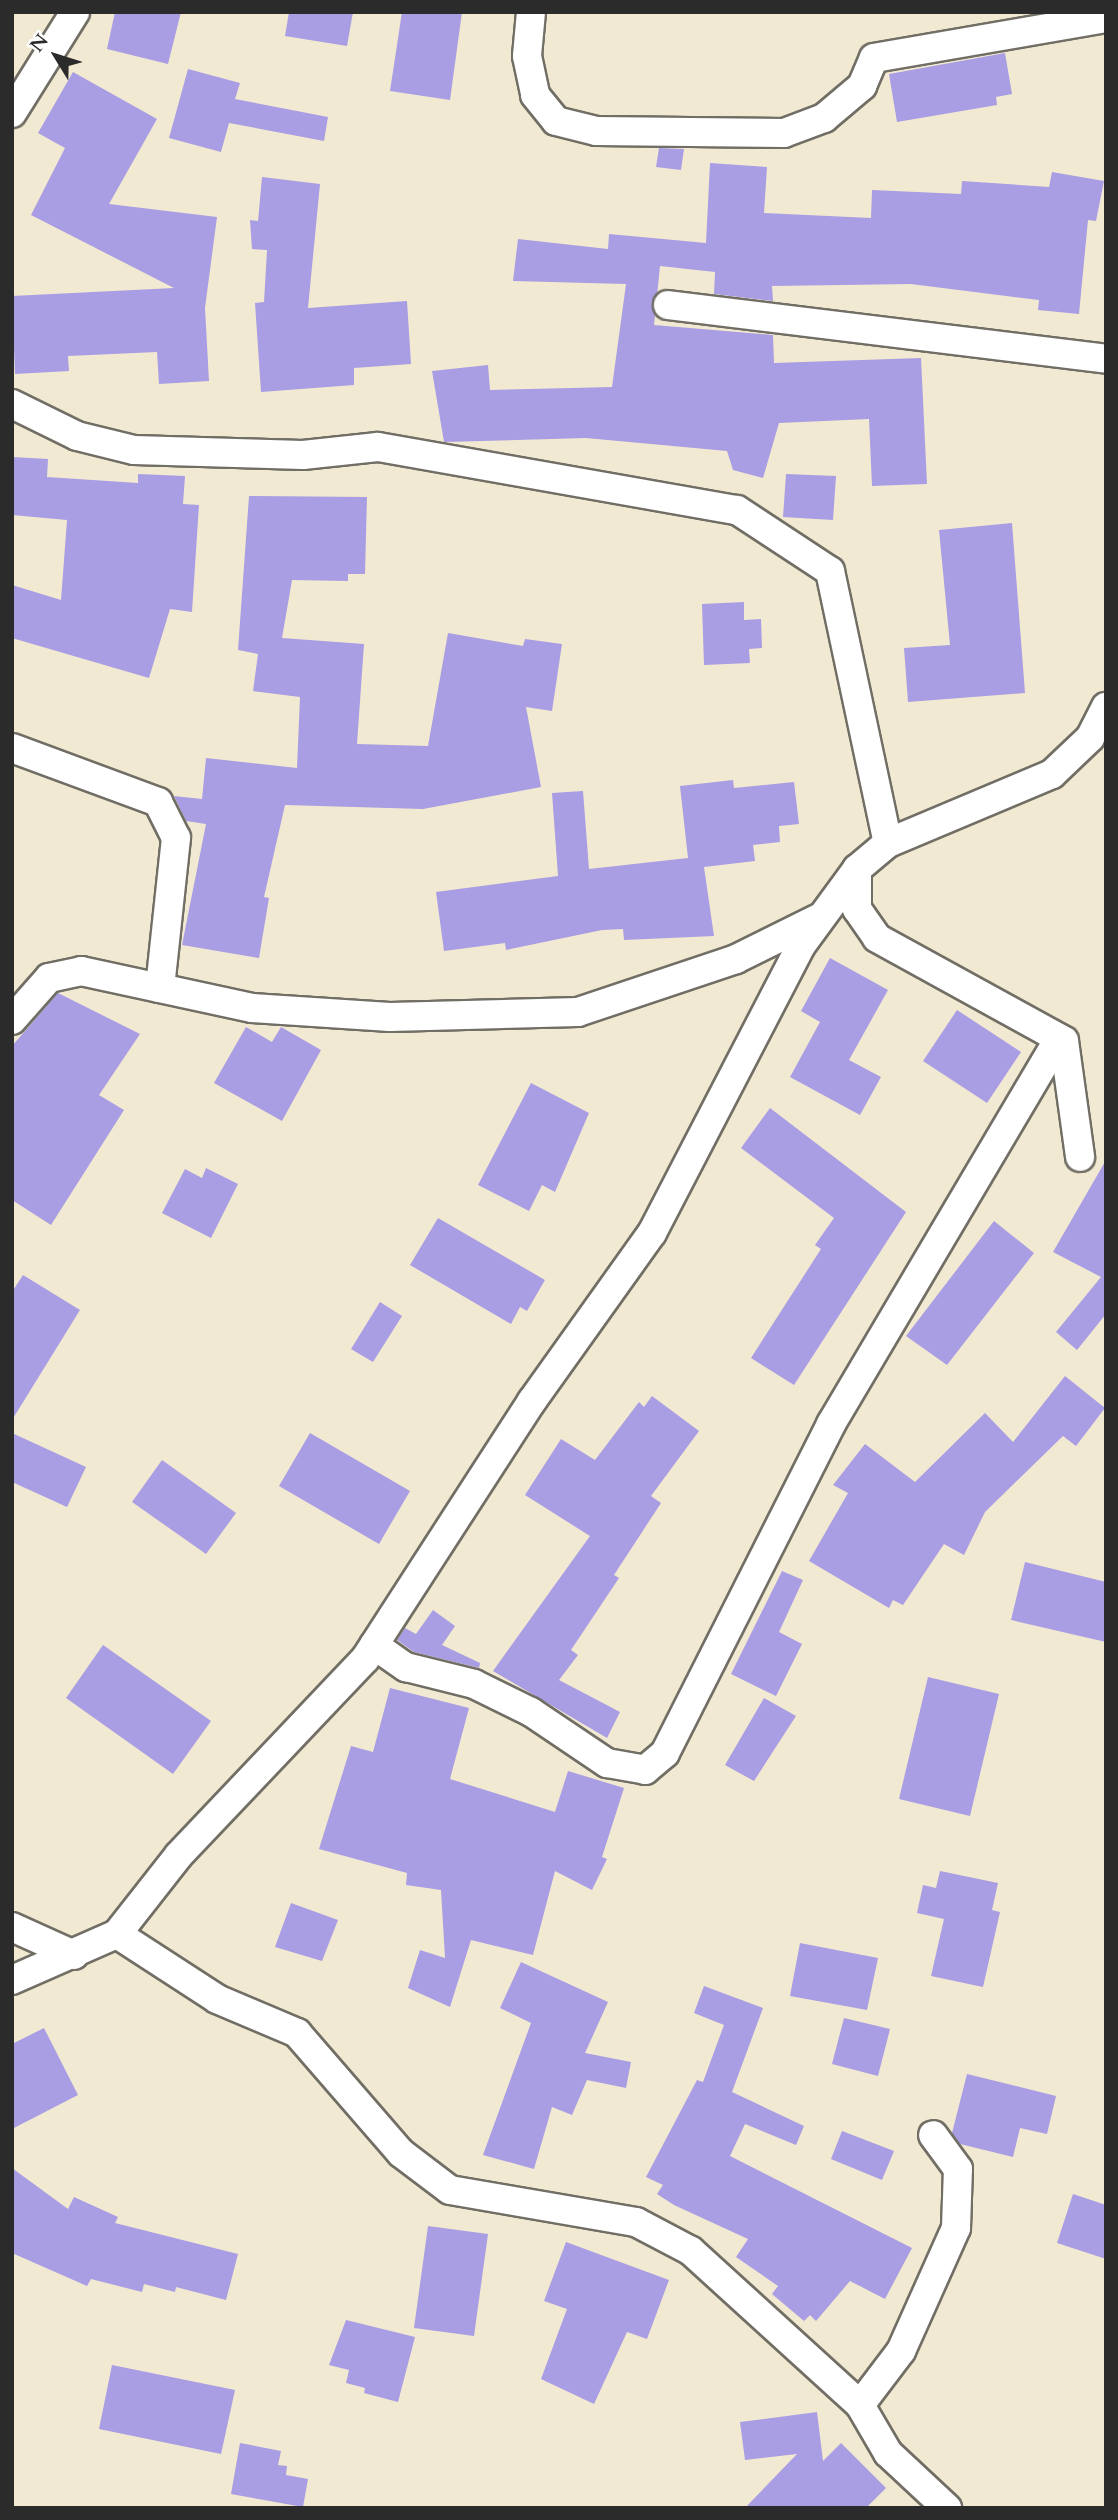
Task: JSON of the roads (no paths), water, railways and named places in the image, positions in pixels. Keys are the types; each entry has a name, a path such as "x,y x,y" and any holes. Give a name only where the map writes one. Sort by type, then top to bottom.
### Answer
{"street":[{"path":"12,113 75,12"},
{"path":"531,12 527,57 535,94 556,121 596,131 784,133 824,118 862,86 874,58 1106,18"},
{"path":"668,305 1106,359"},
{"path":"12,404 77,436 134,450 303,455 378,447 737,510 830,571 888,843"},
{"path":"12,1980 117,1934 179,1855 374,1645 532,1401 652,1233 800,947 857,869 888,843 1052,774 1090,738 1106,707"},
{"path":"12,748 158,802 176,838 160,988"},
{"path":"857,869 857,909 877,938 1059,1038 1071,1053 1080,1157"},
{"path":"12,1020 49,978 81,971 252,1008 390,1017 578,1012 736,959 822,916"},
{"path":"374,1645 406,1667 474,1684 531,1712 607,1763 645,1770 655,1762 831,1424 1059,1038"},
{"path":"12,1927 74,1955"},
{"path":"117,1934 217,1999 297,2033 401,2153 450,2190 636,2222 691,2251 860,2405 888,2453 932,2504"},
{"path":"860,2405 901,2351 956,2228 958,2169 933,2135"}]}
